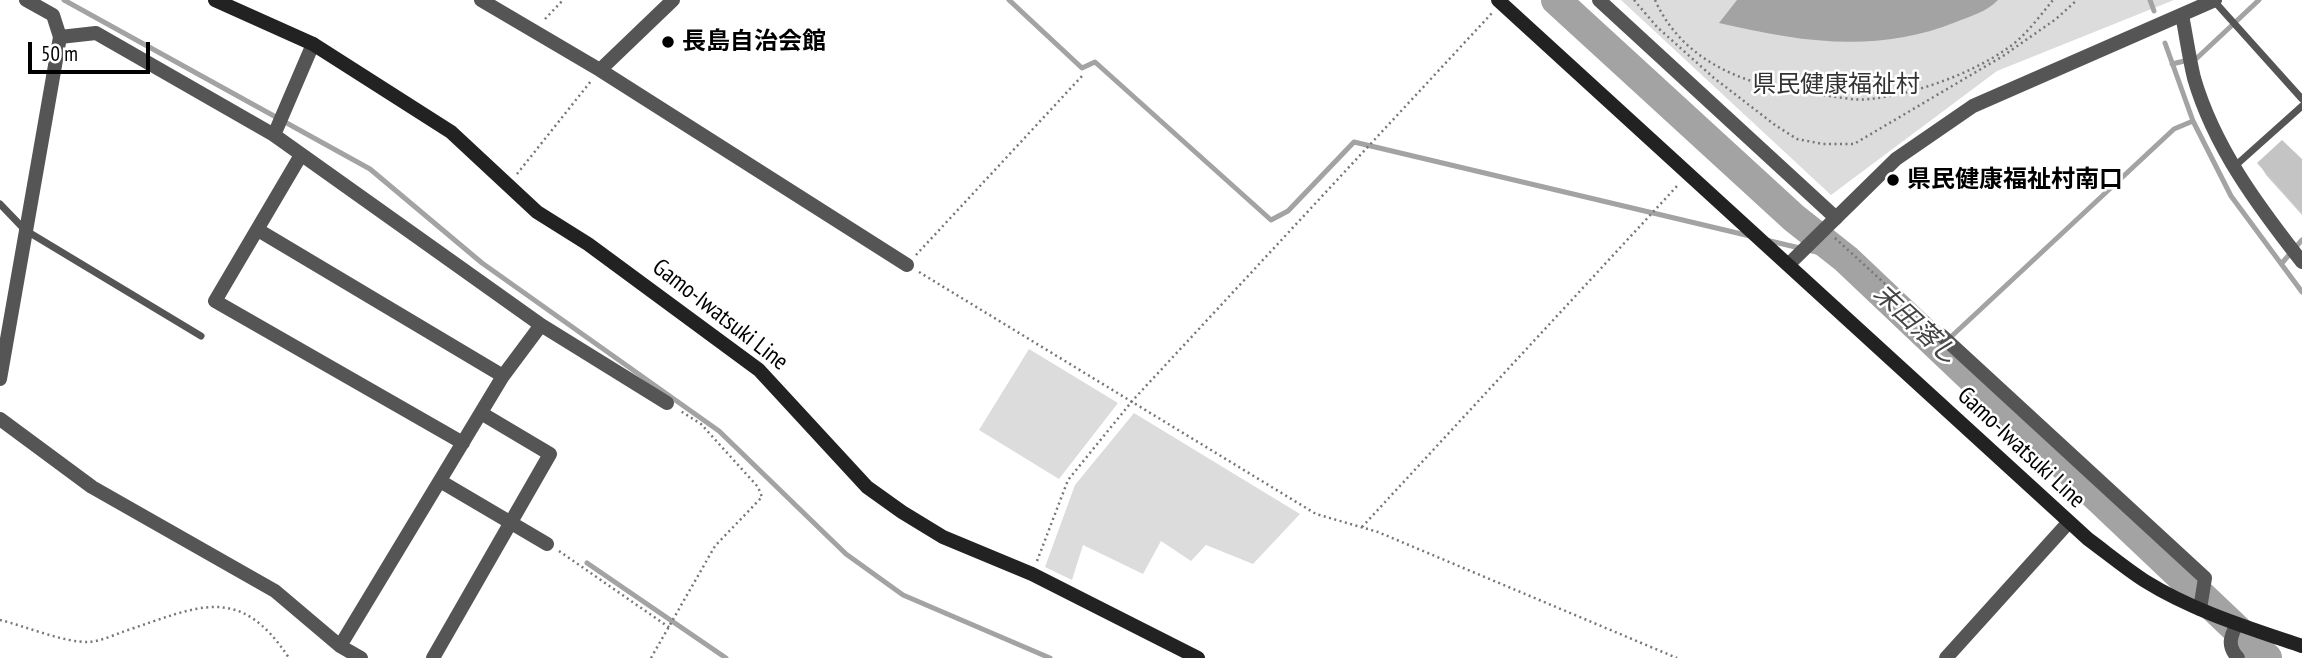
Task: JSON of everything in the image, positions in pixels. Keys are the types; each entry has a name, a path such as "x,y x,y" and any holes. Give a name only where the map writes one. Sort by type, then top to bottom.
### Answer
{"main road":[{"name":"Gamo-Iwatsuki Line","path":"215,0 313,44 451,132 537,212 588,244 759,370 867,487 943,537 1032,574 1198,658"},
{"name":"Gamo-Iwatsuki Line","path":"1500,1 2068,523 2147,582 2237,624 2302,646"}],"street":[{"path":"0,379 60,37 53,15 26,0"},
{"path":"481,0 600,70 907,265"},
{"path":"600,70 673,0"},
{"path":"1600,0 1830,223"},
{"path":"1789,264 1896,159 1973,106 2215,0"},
{"path":"2182,15 2195,79 2218,135 2252,198 2302,262"},
{"path":"60,37 96,33 274,135 541,326 667,403"},
{"path":"274,135 313,44"},
{"path":"301,155 215,301 463,443"},
{"path":"258,230 503,376"},
{"path":"340,646 503,376 541,326"},
{"path":"1941,335 2205,578 2200,608"},
{"path":"433,658 550,454 481,413"},
{"path":"0,419 92,487 275,591 340,646 361,658"},
{"path":"440,481 547,544"},
{"path":"1946,658 2068,523"},
{"path":"2237,624 2230,638 2232,651 2238,658"}],"lane":[{"path":"2215,0 2302,99"},
{"path":"2235,166 2302,106"},
{"path":"0,204 25,230 201,336"}],"path":[{"path":"533,32 563,0"},
{"path":"1634,0 1657,27 1714,78 1775,125 1797,139 1823,144 1854,144 2003,56 2056,19 2077,0"},
{"path":"1655,0 1675,31 1704,61 1726,72 1776,89 1867,100 1913,90 1985,61 2007,49 2053,0"},
{"path":"1032,574 1068,480 1133,400 1500,1"},
{"path":"508,185 600,70"},
{"path":"1082,76 907,265 1133,400 1316,514 1362,527 1677,658"},
{"path":"1362,527 1688,173"},
{"path":"1830,223 1941,335"},
{"path":"651,658 715,546 762,497 758,487 701,424 667,403"},
{"path":"547,544 670,628"},
{"path":"0,620 89,642 195,608 229,608 255,618 266,626 289,658"}],"green space":[{"name":"県民健康福祉村","path":"1621,0 2174,0 1997,71 1831,195"},
{"path":"1029,349 1118,403 1059,479 979,430"},
{"path":"1134,413 1300,514 1253,564 1206,545 1191,561 1161,541 1143,574 1083,545 1072,580 1045,567 1075,485"}],"shaded area":[{"path":"1737,0 1998,0 1978,13 1926,32 1897,38 1838,42 1779,35 1719,23"}],"building":[{"path":"2282,140 2302,159 2302,213 2257,163"}],"waterway":[{"path":"64,0 370,169 482,263 719,431 846,554 903,595 1050,658"},
{"path":"1009,0 1082,68 1095,62 1271,220 1288,211 1354,142 1750,236"},
{"name":"末田落し","path":"1556,0 1794,218 1846,259 2267,658"},
{"path":"2150,0 2154,11"},
{"path":"2172,64 2197,58 2259,0"},
{"path":"2165,43 2193,121 2231,196 2302,292"},
{"path":"1939,348 2174,129 2193,121"},
{"path":"1766,240 1846,259"},
{"path":"2282,263 2302,240"},
{"path":"587,563 726,658"}],"place":[{"name":"長島自治会館","path":"668,42"},
{"name":"県民健康福祉村南口","path":"1893,180"}]}
